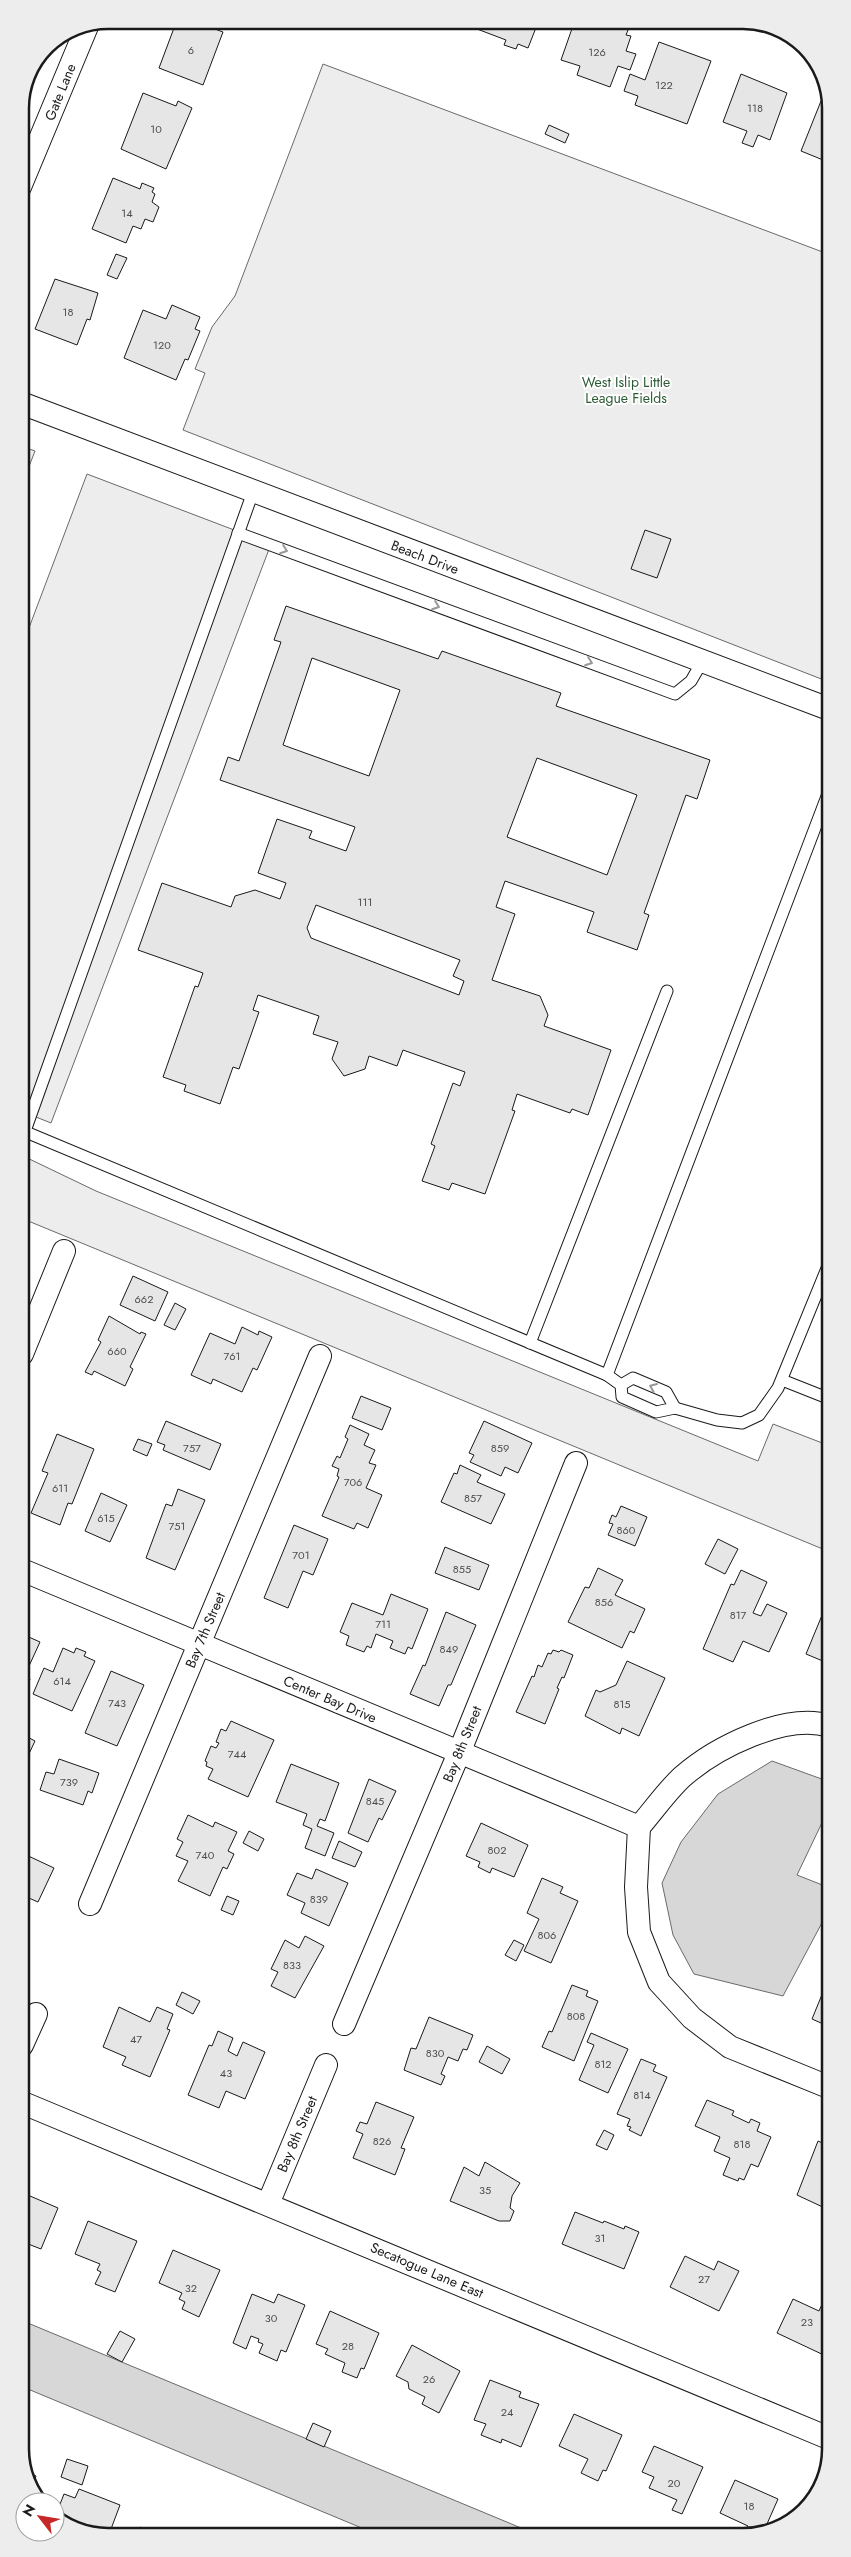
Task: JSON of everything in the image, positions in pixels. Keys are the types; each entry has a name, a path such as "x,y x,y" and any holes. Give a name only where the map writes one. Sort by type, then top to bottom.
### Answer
{"street":[{"name":"Gate Lane","path":"29,165 84,33"},
{"name":"Beach Drive","path":"29,406 822,706"},
{"path":"29,1337 64,1251"},
{"name":"Bay 7th Street","path":"90,1904 320,1356"},
{"name":"Bay 8th Street","path":"344,2024 459,1753 576,1463"},
{"name":"Center Bay Drive","path":"29,1573 639,1827"},
{"path":"822,1726 781,1724 729,1745 682,1778 639,1827 636,1887 639,1932 658,1982 692,2018 730,2047 822,2085"},
{"path":"29,2030 36,2014"},
{"name":"Bay 8th Street","path":"268,2204 326,2065"},
{"name":"Secatogue Lane East","path":"29,2106 822,2435"}],"lane":[{"path":"29,1113 253,492"},
{"path":"238,533 675,694 691,681 702,662"},
{"path":"607,1375 822,809"},
{"path":"530,1343 667,991"},
{"path":"29,1133 607,1375 621,1385 622,1397 656,1412 675,1408 717,1420 742,1423 760,1416 782,1380 822,1281"},
{"path":"621,1385 632,1378 666,1392 675,1408"},
{"path":"782,1380 822,1396"}],"shaded area":[{"name":"West Islip Little League Fields","path":"323,64 822,252 822,679 183,430 205,373 195,369 212,327 235,296"},
{"path":"29,449 35,451 29,466"},
{"path":"87,474 271,544 51,1123 29,1114 29,628"},
{"path":"29,1159 96,1191 758,1461 773,1424 822,1443 822,1549 29,1221"},
{"path":"772,1761 822,1779 822,1823 797,1875 822,1885 822,1923 783,1996 694,1974 673,1935 662,1883 681,1842 718,1794"},
{"path":"29,2323 521,2528 362,2528 29,2389"}],"building":[{"path":"174,29 215,29 223,32 203,85 159,68"},
{"path":"477,29 535,29 528,48 518,44 516,49 504,45 506,40"},
{"path":"572,29 628,30 626,35 631,36 626,51 636,54 630,70 618,66 610,87 577,75 580,66 561,60"},
{"path":"659,42 711,61 687,124 635,105 638,96 624,91 630,74 645,80"},
{"path":"741,74 787,93 770,140 758,135 753,147 742,143 747,131 723,122"},
{"path":"143,93 176,106 178,101 192,108 166,169 121,149"},
{"path":"821,101 822,160 801,151"},
{"path":"549,125 569,134 565,143 545,134"},
{"path":"113,178 140,189 142,183 154,188 152,192 155,194 152,202 159,207 153,222 145,219 141,229 133,226 126,243 92,229"},
{"path":"116,254 127,258 117,279 107,275"},
{"path":"55,279 98,293 90,320 87,319 77,345 35,329"},
{"path":"172,305 200,317 195,329 200,331 188,360 185,359 176,380 124,358 143,310 166,319"},
{"path":"645,530 671,539 657,578 631,569"},
{"path":"286,606 438,659 442,651 561,693 556,706 710,760 697,799 686,795 644,913 649,915 637,950 587,932 594,912 505,881 496,907 515,914 492,980 540,996 548,1015 544,1026 611,1050 588,1115 572,1109 570,1113 517,1094 512,1110 515,1111 485,1194 452,1183 449,1190 422,1181 435,1146 431,1144 453,1083 460,1086 465,1072 403,1050 397,1066 369,1056 365,1069 344,1076 332,1059 338,1042 313,1034 319,1016 258,995 253,1010 259,1012 239,1069 233,1067 220,1104 184,1091 186,1085 163,1077 195,986 198,987 203,973 138,950 162,883 231,907 235,896 255,890 280,899 286,883 258,873 277,819 312,831 309,838 346,851 355,827 220,780 228,757 239,761 281,642 274,640","holes":["312,658 400,690 369,776 283,745","537,758 637,795 607,875 507,837","316,905 460,960 453,976 464,981 459,995 311,938 307,928"]},
{"path":"133,1276 168,1292 155,1321 120,1305"},
{"path":"175,1303 186,1309 175,1330 164,1325"},
{"path":"109,1316 140,1334 141,1332 146,1334 130,1367 133,1369 125,1386 94,1371 92,1375 85,1372 101,1342 98,1340"},
{"path":"242,1327 258,1335 259,1331 272,1337 257,1370 253,1368 242,1392 213,1379 211,1384 191,1375 210,1333 235,1344"},
{"path":"361,1396 391,1408 382,1430 352,1418"},
{"path":"166,1421 221,1444 210,1470 163,1450 165,1445 157,1442"},
{"path":"484,1421 532,1443 518,1473 505,1467 501,1476 470,1462 474,1455 469,1453"},
{"path":"350,1425 369,1434 364,1445 375,1450 369,1463 376,1465 366,1488 382,1495 368,1528 357,1523 354,1529 322,1516 339,1477 337,1476 339,1469 332,1466 337,1456 340,1458 348,1439 345,1437"},
{"path":"57,1434 94,1449 72,1504 68,1503 60,1525 31,1513 48,1473 42,1471"},
{"path":"138,1439 152,1444 147,1456 133,1450"},
{"path":"460,1465 481,1475 477,1482 505,1494 491,1524 441,1502 454,1473 457,1474"},
{"path":"178,1489 205,1500 175,1570 146,1558 166,1504 172,1506"},
{"path":"101,1493 127,1505 110,1542 85,1531"},
{"path":"621,1506 647,1517 635,1546 608,1535 613,1524 609,1523 612,1515 616,1517"},
{"path":"294,1525 328,1539 313,1575 303,1571 288,1608 264,1598"},
{"path":"718,1539 738,1549 725,1574 705,1564"},
{"path":"445,1547 489,1565 479,1590 435,1573"},
{"path":"598,1568 623,1580 615,1595 645,1609 634,1633 630,1631 622,1648 568,1622 585,1587 589,1588"},
{"path":"741,1570 767,1582 753,1613 761,1616 767,1604 787,1613 769,1652 743,1641 733,1662 703,1649 731,1584 734,1585"},
{"path":"391,1594 428,1609 412,1649 408,1647 405,1654 390,1648 393,1641 376,1634 371,1648 367,1646 364,1652 346,1645 349,1636 340,1632 352,1603 383,1615"},
{"path":"446,1612 476,1625 451,1685 448,1685 439,1706 410,1694 423,1665 425,1666"},
{"path":"822,1615 822,1661 806,1654"},
{"path":"29,1637 40,1642 29,1666"},
{"path":"63,1648 74,1653 76,1648 86,1652 84,1656 95,1661 72,1711 33,1694 44,1668 53,1672"},
{"path":"553,1650 559,1652 561,1650 573,1655 564,1678 562,1677 557,1688 559,1689 545,1724 516,1712 538,1665 542,1667 548,1653 551,1654"},
{"path":"627,1661 665,1678 639,1736 622,1728 620,1734 585,1716 596,1690 600,1692 616,1685"},
{"path":"111,1671 144,1685 117,1746 85,1733"},
{"path":"231,1721 274,1740 248,1797 208,1779 213,1769 206,1766 207,1762 205,1761 211,1746 216,1748 219,1743 216,1742 221,1729 226,1731"},
{"path":"29,1738 35,1741 29,1754"},
{"path":"59,1759 99,1773 92,1793 88,1791 83,1805 40,1790 46,1772 54,1774"},
{"path":"291,1764 339,1783 325,1821 320,1819 317,1826 334,1833 325,1856 305,1848 312,1829 303,1825 307,1814 276,1802"},
{"path":"369,1779 396,1791 382,1820 379,1818 368,1842 348,1833"},
{"path":"188,1815 213,1827 215,1822 237,1832 228,1851 234,1854 227,1869 223,1867 210,1896 178,1881 188,1861 176,1856 183,1842 177,1839"},
{"path":"481,1823 528,1845 514,1877 492,1868 490,1873 478,1867 480,1862 466,1856"},
{"path":"249,1831 264,1839 258,1851 243,1843"},
{"path":"339,1841 362,1852 355,1867 332,1858"},
{"path":"29,1856 54,1868 38,1902 29,1898"},
{"path":"316,1869 348,1883 329,1926 301,1913 305,1903 287,1895 297,1873 312,1879"},
{"path":"542,1878 563,1887 560,1893 578,1901 551,1963 524,1951 539,1919 527,1913"},
{"path":"227,1896 239,1901 233,1915 221,1910"},
{"path":"305,1936 324,1946 295,1998 271,1986 278,1972 271,1969 285,1940 299,1948"},
{"path":"514,1940 524,1945 516,1961 505,1955"},
{"path":"572,1985 588,1991 586,1996 598,2001 574,2061 542,2047 549,2031 552,2032"},
{"path":"182,1992 200,2001 193,2014 176,2005"},
{"path":"822,1995 822,2023 812,2019"},
{"path":"119,2007 150,2022 157,2007 173,2014 167,2029 170,2030 150,2077 122,2065 126,2057 103,2047"},
{"path":"429,2017 473,2035 467,2050 463,2049 458,2061 448,2057 441,2074 445,2076 441,2085 404,2070 411,2048 416,2049"},
{"path":"218,2031 233,2038 228,2051 237,2056 243,2042 265,2052 245,2099 226,2091 219,2108 188,2095 209,2045 212,2046"},
{"path":"591,2033 628,2049 608,2093 579,2080 594,2045 587,2042"},
{"path":"487,2046 510,2059 502,2074 479,2062"},
{"path":"641,2059 656,2065 653,2071 667,2077 641,2136 629,2130 631,2127 627,2126 630,2119 617,2114"},
{"path":"707,2100 734,2111 732,2115 749,2123 751,2119 760,2123 757,2131 771,2137 758,2167 751,2164 744,2180 739,2178 738,2181 723,2175 730,2158 714,2151 720,2137 695,2126"},
{"path":"376,2102 414,2117 401,2148 405,2149 395,2175 353,2158 363,2134 356,2131 360,2122 367,2124"},
{"path":"604,2130 614,2135 607,2150 596,2145"},
{"path":"818,2141 822,2143 822,2207 797,2195"},
{"path":"485,2162 520,2183 512,2196 510,2208 514,2211 510,2221 499,2221 450,2201 464,2167 479,2176"},
{"path":"29,2196 58,2208 41,2249 29,2244"},
{"path":"575,2212 603,2223 604,2221 624,2229 625,2226 639,2232 624,2269 562,2244"},
{"path":"88,2221 137,2241 115,2292 95,2284 101,2272 97,2270 100,2264 75,2254"},
{"path":"173,2250 220,2270 199,2317 182,2309 185,2302 179,2299 182,2293 159,2283"},
{"path":"685,2256 714,2270 718,2261 739,2271 719,2311 670,2287"},
{"path":"252,2294 274,2303 278,2294 305,2305 286,2352 281,2350 277,2361 259,2353 263,2344 258,2342 259,2339 251,2336 246,2349 233,2343"},
{"path":"793,2299 819,2311 822,2304 822,2354 777,2333"},
{"path":"330,2311 379,2333 364,2369 361,2368 357,2378 342,2372 345,2363 325,2354 328,2349 316,2344"},
{"path":"120,2331 135,2339 122,2362 107,2354"},
{"path":"412,2345 460,2371 439,2413 422,2404 425,2397 409,2389 408,2382 396,2376"},
{"path":"490,2380 521,2392 519,2397 539,2404 521,2447 502,2439 501,2443 481,2435 486,2424 474,2420"},
{"path":"574,2414 622,2435 606,2471 603,2470 598,2481 581,2473 588,2459 559,2446"},
{"path":"313,2423 331,2431 324,2447 306,2439"},
{"path":"654,2446 703,2467 682,2514 672,2510 677,2500 649,2488 654,2477 642,2472"},
{"path":"67,2459 88,2466 82,2485 61,2477"},
{"path":"735,2480 778,2499 767,2524 763,2526 747,2528 748,2526 720,2513"},
{"path":"79,2489 120,2505 111,2528 88,2526 68,2518 65,2516 65,2494 75,2498"}]}
